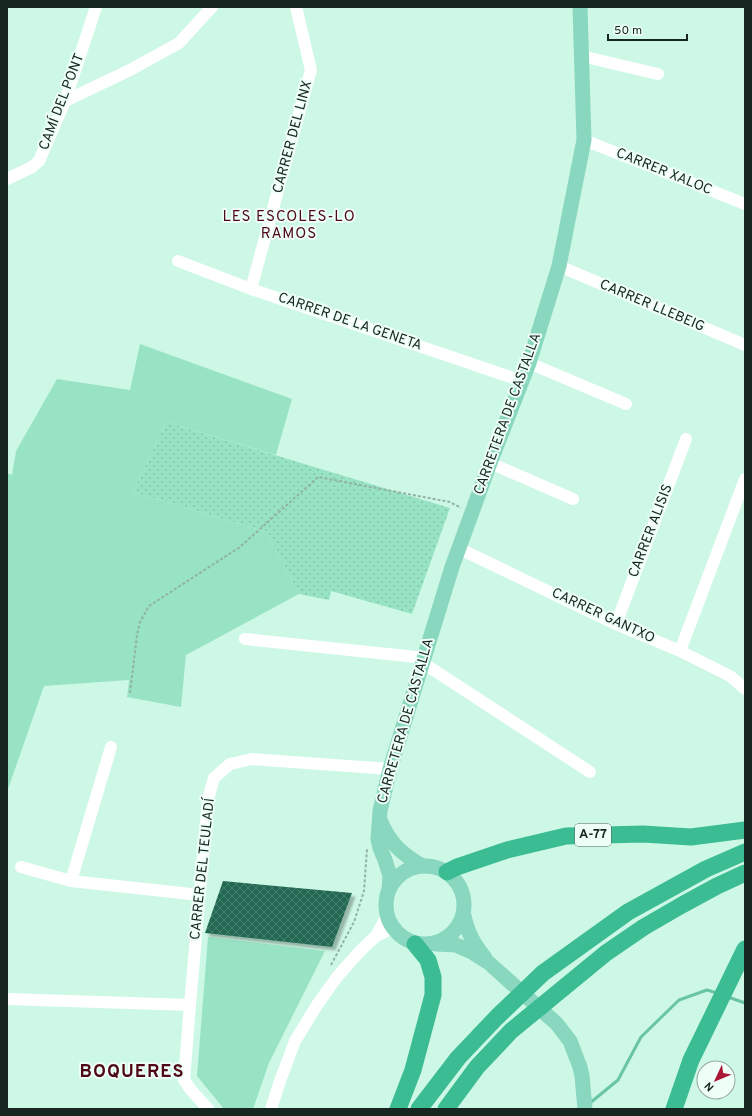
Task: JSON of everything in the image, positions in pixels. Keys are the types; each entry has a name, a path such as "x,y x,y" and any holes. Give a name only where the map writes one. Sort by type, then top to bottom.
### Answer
{"highway":[{"name":"A-77","path":"447,872 457,867 507,850 566,836 643,834 691,837 745,830"},
{"path":"419,1109 458,1058 497,1017 543,973 628,912 706,869 745,852"},
{"path":"446,1109 477,1067 511,1031 606,953 644,927 682,905 745,873"},
{"path":"398,1109 414,1070 433,995 433,977 428,960 415,944"},
{"path":"674,1109 691,1060 742,955"},
{"path":"665,1109 676,1080 691,1060"}],"main road":[{"name":"CARRETERA DE CASTALLA","path":"389,889 390,876 378,839 380,815 390,769 458,548 529,363 559,266 584,140 580,7"},
{"path":"380,815 390,839 398,849 422,866"},
{"path":"489,963 474,943 467,929 464,916 465,904 462,892 456,881 447,872 435,867 422,866 412,868 395,880 389,889 386,902 390,922 403,938 415,944 456,945 470,951 489,963 557,1024 570,1041 582,1076 585,1109"},
{"path":"435,944 448,938 458,929 464,916"}],"street":[{"name":"CAMÍ DEL PONT","path":"7,180 32,167 39,161 65,101 96,7"},
{"path":"65,101 130,70 179,43 212,7"},
{"name":"CARRER DEL LINX","path":"251,289 311,70 296,7"},
{"path":"581,56 658,74"},
{"name":"CARRER XALOC","path":"584,140 745,204"},
{"name":"CARRER DE LA GENETA","path":"178,261 251,289 522,381"},
{"name":"CARRER LLEBEIG","path":"559,266 745,345"},
{"path":"529,363 626,404"},
{"name":"CARRER ALISIS","path":"616,624 686,439"},
{"path":"490,463 573,499"},
{"path":"680,651 745,479"},
{"name":"CARRER GANTXO","path":"458,548 616,624 680,651 730,676 745,689"},
{"path":"245,640 416,657 590,772"},
{"path":"71,880 111,747"},
{"name":"CARRER DEL TEULADÍ","path":"208,1109 184,1080 208,800 214,778 230,764 252,759 390,769"},
{"path":"21,867 71,880 200,894"},
{"path":"271,1109 295,1041 317,1005 360,951 390,922"},
{"path":"7,1000 190,1005"}],"path":[{"path":"130,693 138,629 140,622 149,606 240,547 318,477 450,502 471,514"}],"green space":[{"path":"140,344 292,399 276,455 166,422 133,492 267,532 299,594 186,655 181,707 127,697 129,680 44,686 7,792 7,473 12,475 16,451 57,379 130,390"},
{"path":"166,422 450,508 412,614 331,591 329,600 299,594 267,532 133,492"},
{"path":"208,937 325,951 269,1063 253,1109 224,1109 197,1076"}],"building":[{"path":"223,881 352,893 332,947 205,933"}],"waterway":[{"path":"590,1103 618,1080 641,1037 679,1000 707,990 717,993"},
{"path":"728,997 745,1003"}],"district":[{"name":"LES ESCOLES-LO RAMOS","path":"289,226"},
{"name":"BOQUERES","path":"132,1072"}]}
